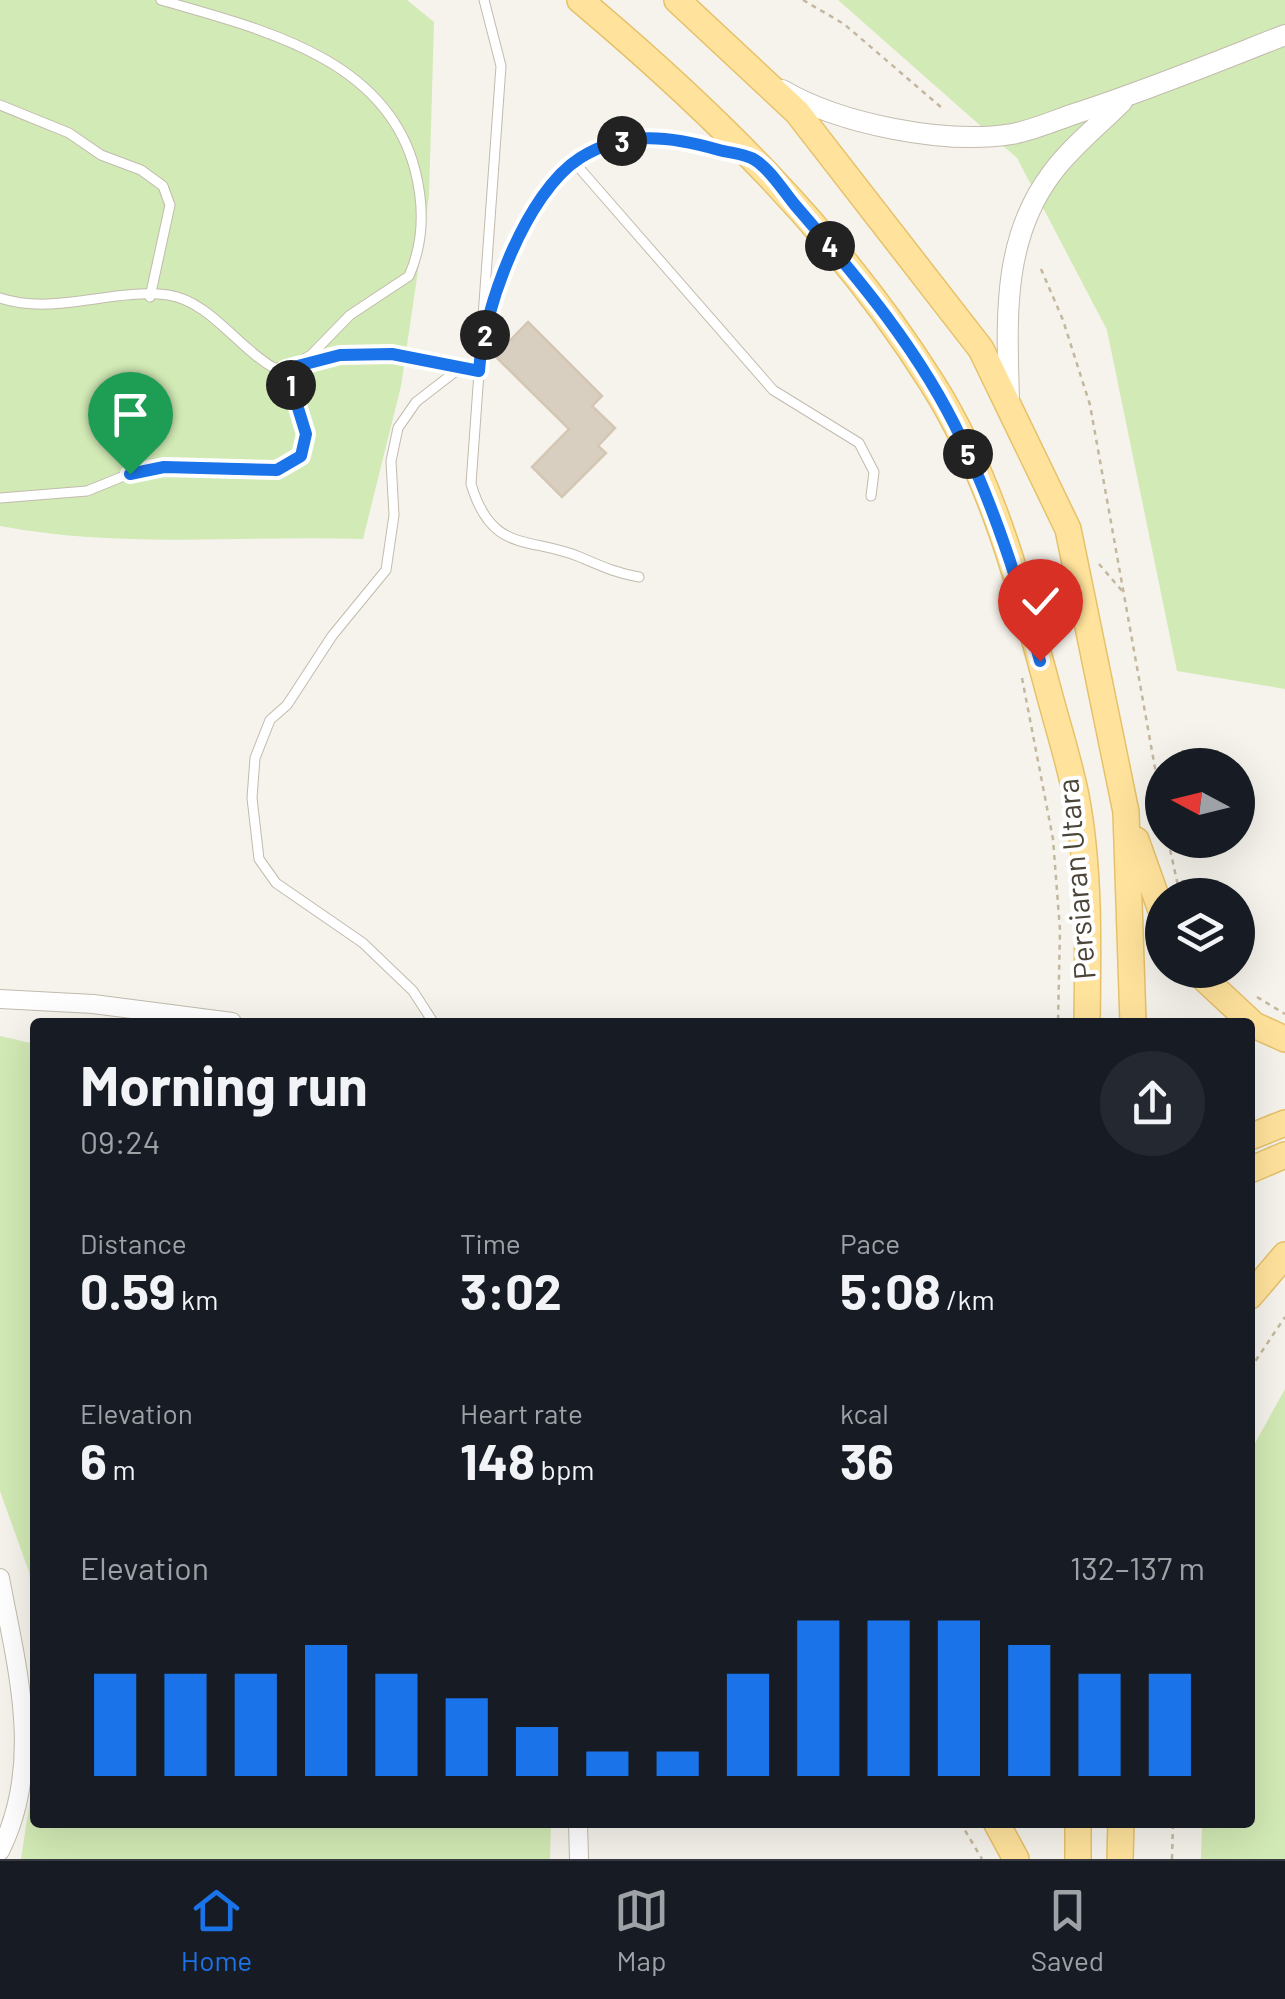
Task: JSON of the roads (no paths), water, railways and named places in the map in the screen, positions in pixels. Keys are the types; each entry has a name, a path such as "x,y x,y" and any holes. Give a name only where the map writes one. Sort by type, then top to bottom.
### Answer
{"main road":[{"name":"Persiaran Utara","path":"580,0 651,60 756,160 872,296 934,385 1007,545 1076,798 1088,947 1087,1018"},
{"name":"Persiaran Utara","path":"677,0 771,84 970,336 1010,401 1068,529 1126,812 1133,1018"},
{"path":"1126,812 1150,878"},
{"path":"1214,988 1246,1018"},
{"path":"1255,1025 1285,1039"},
{"path":"1255,1135 1285,1123"},
{"path":"1255,1168 1285,1155"},
{"path":"1255,1290 1285,1255"},
{"path":"999,1828 1016,1859"},
{"path":"1078,1828 1078,1859"},
{"path":"1120,1859 1121,1828"}],"street":[{"path":"771,84 824,110 878,125 983,137 1014,134 1127,97 1285,35"},
{"path":"1010,401 1008,333 1015,244 1031,205 1053,170 1127,97"},
{"path":"0,1000 16,997 202,1018"},
{"path":"0,1578 24,1706 26,1747 22,1790 0,1851"},
{"path":"578,1828 579,1859"}],"lane":[{"path":"161,0 255,28 329,59 378,99 398,122 411,154 422,215 410,276 358,308 311,355 286,369"},
{"path":"484,0 500,66 471,484 479,512 502,533 539,549 578,556 606,571 639,577"},
{"path":"0,105 69,132 101,155 141,170 163,186 170,205 150,296"},
{"path":"480,348 526,217 545,187 574,162 615,142 656,137 756,160"},
{"path":"574,162 774,390 848,434 868,455 874,472 870,496"},
{"path":"0,298 39,305 168,295 197,307 260,360 286,369 340,355 392,354 479,371"},
{"path":"430,1018 413,991 363,943 276,883 258,859 252,798 254,758 270,720 287,705 332,636 386,570 394,514 390,461 398,428 416,402 460,368"},
{"path":"0,498 87,491 130,474 164,467 277,470 301,456 306,434 286,369"}]}
